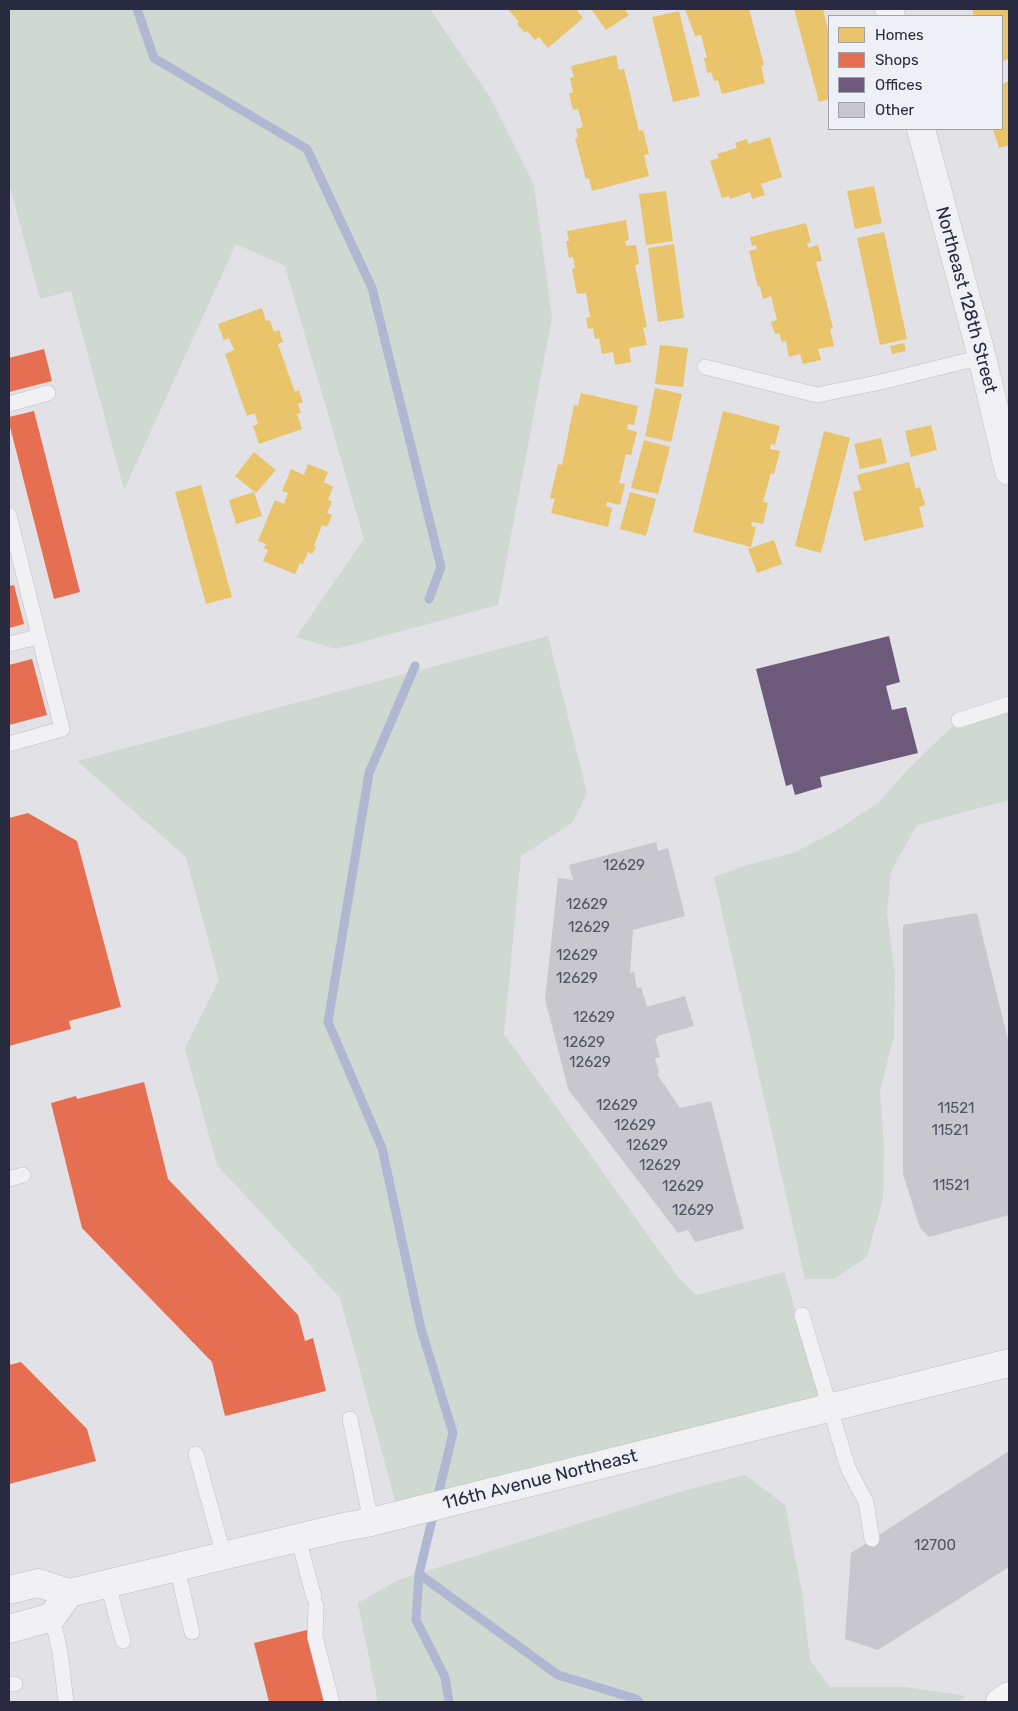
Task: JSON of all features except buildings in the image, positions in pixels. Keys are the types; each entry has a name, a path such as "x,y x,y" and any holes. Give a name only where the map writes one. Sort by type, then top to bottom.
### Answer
{"highway":[{"path":"1000,1702 1009,1696"}],"street":[{"name":"Northeast 128th Street","path":"921,130 982,358 1009,471"},
{"name":"116th Avenue Northeast","path":"69,1593 375,1521 1009,1363"},
{"path":"9,1629 52,1618 69,1593 38,1583 10,1586"}],"lane":[{"path":"705,367 817,395 982,358"},
{"path":"9,404 48,393"},
{"path":"9,515 15,567 38,637 62,729 9,744"},
{"path":"9,644 38,637"},
{"path":"959,720 1009,704"},
{"path":"802,1315 821,1410 866,1502 872,1539"},
{"path":"350,1419 375,1521"},
{"path":"196,1454 224,1556"},
{"path":"298,1538 315,1602 315,1637 332,1702"},
{"path":"176,1568 192,1632"},
{"path":"108,1584 123,1641"},
{"path":"52,1618 60,1652 66,1702"}],"shaded area":[{"path":"9,9 430,9 490,97 534,185 552,317 498,605 336,649 296,637 364,539 285,266 236,244 124,490 71,291 40,299 9,183"},
{"path":"548,636 587,793 572,823 521,856 504,1034 678,1277 696,1295 784,1272 825,1409 399,1515 340,1298 217,1165 185,1048 219,980 186,857 77,761"},
{"path":"1009,705 1009,800 917,825 891,871 887,913 895,974 894,1037 880,1090 884,1146 883,1198 867,1257 834,1279 805,1279 714,877 744,866 793,853 836,831 880,801 910,767 959,720"},
{"path":"745,1475 785,1505 802,1593 810,1660 830,1687 906,1687 966,1696 957,1702 378,1702 358,1603 398,1580 683,1491"}],"waterway":[{"path":"137,9 154,58 307,149 372,288 441,567 429,599"},
{"path":"415,666 369,773 328,1022 382,1148 421,1329 453,1433 419,1574 416,1620 445,1677 449,1702"},
{"path":"419,1574 558,1675 636,1699 639,1702"}]}
